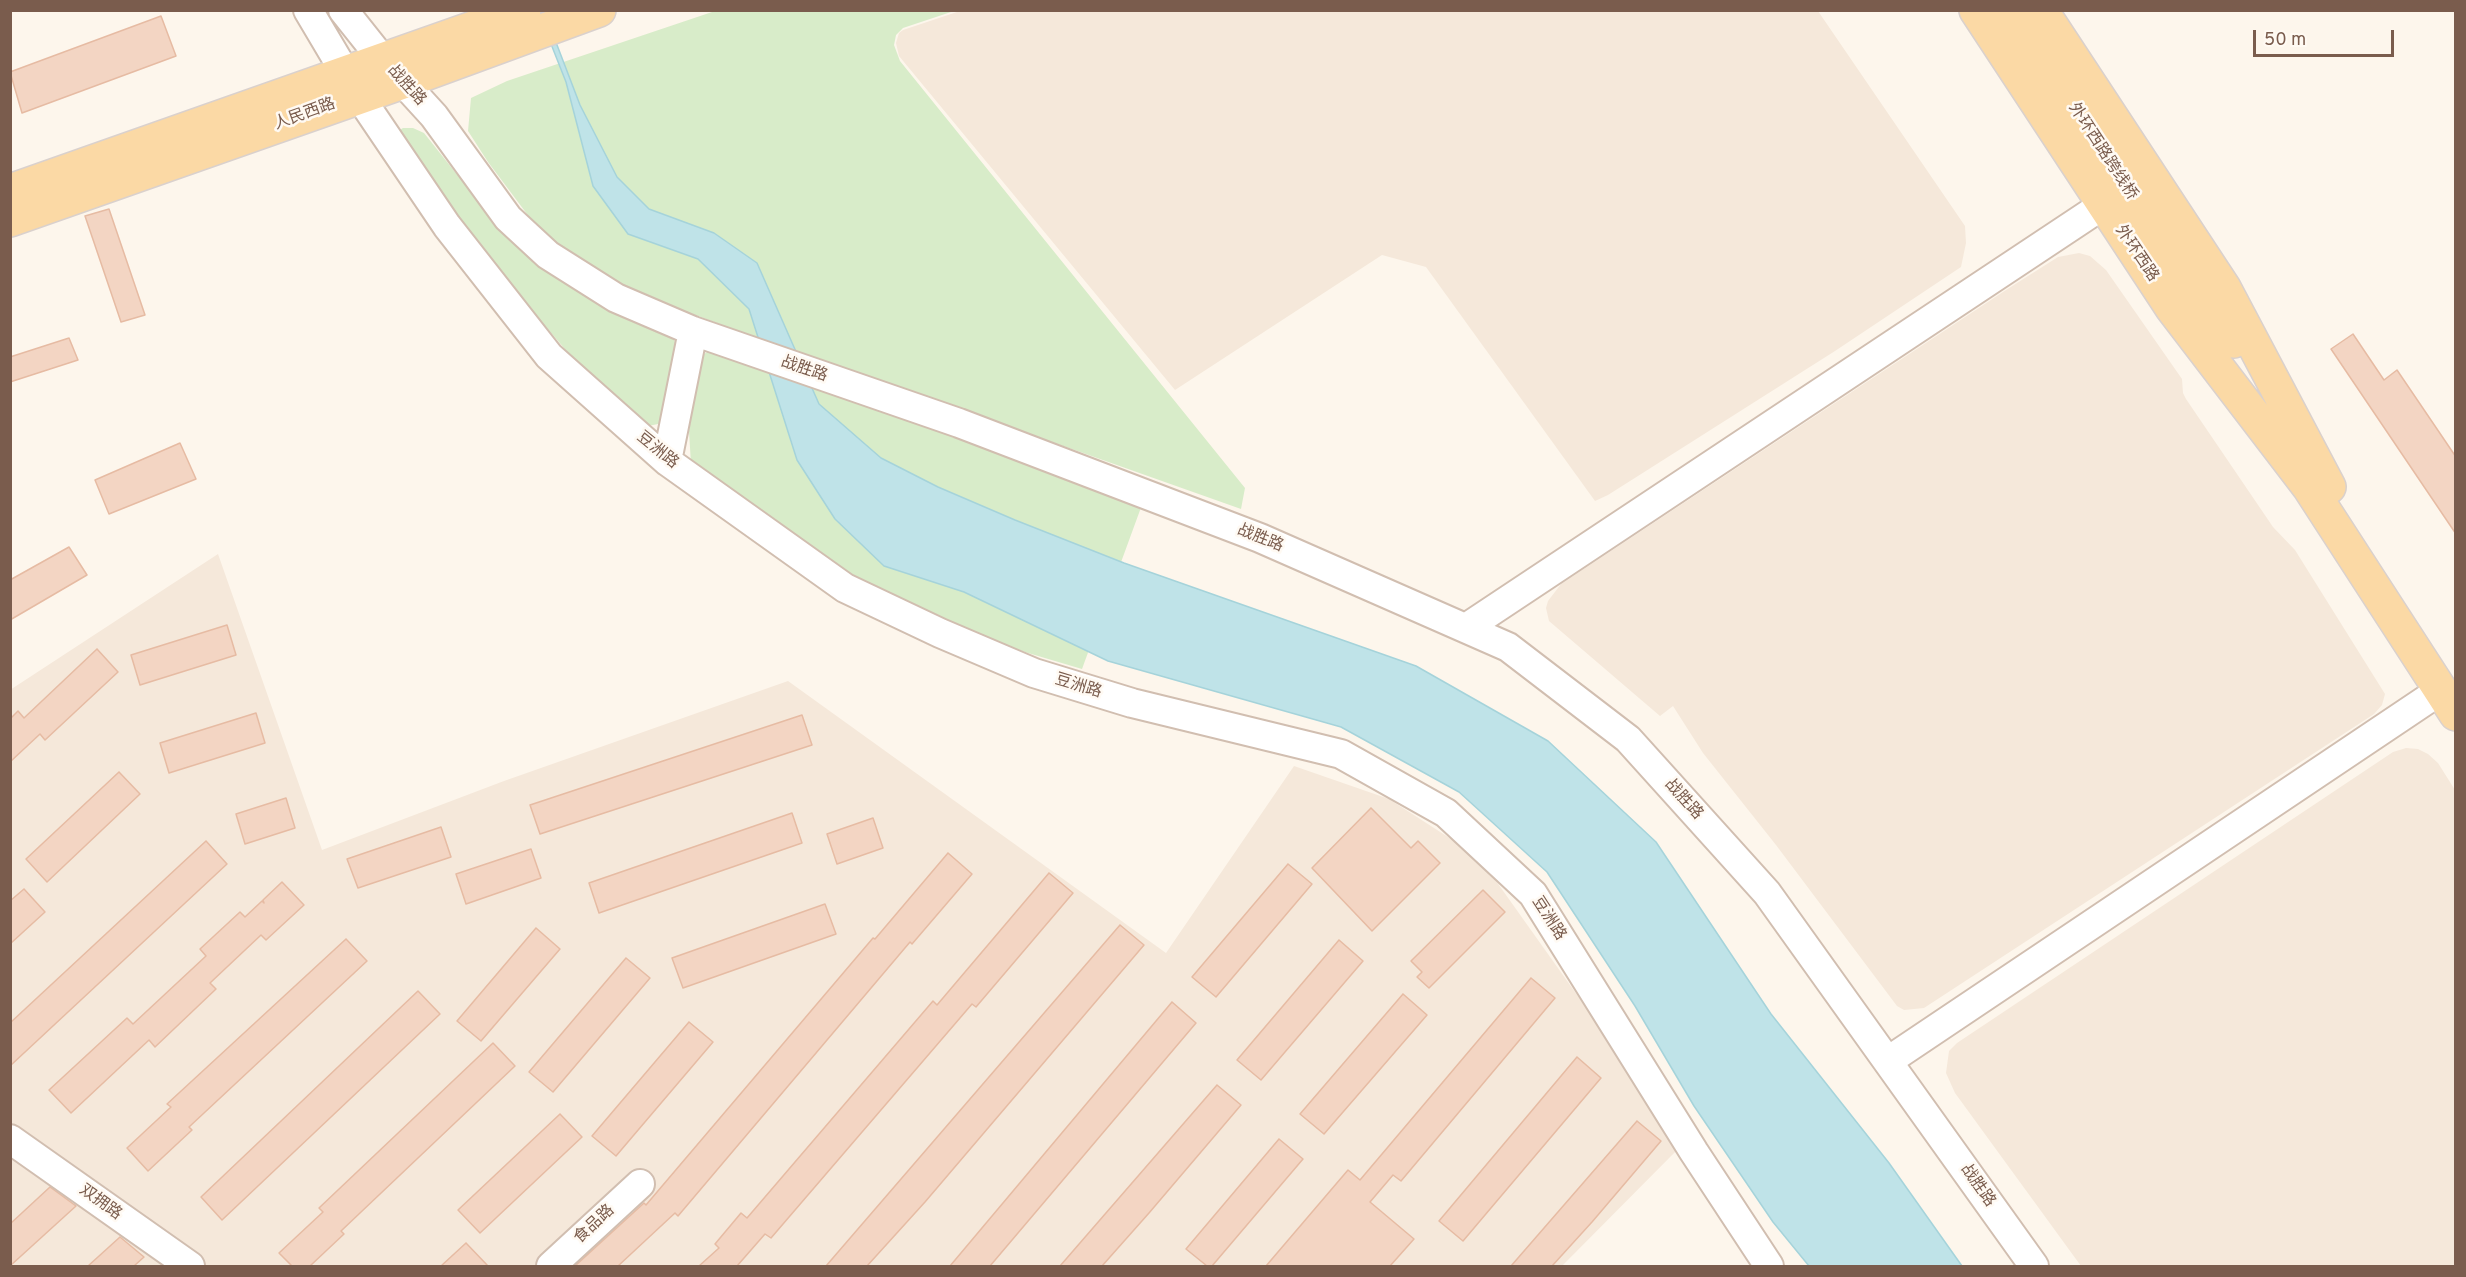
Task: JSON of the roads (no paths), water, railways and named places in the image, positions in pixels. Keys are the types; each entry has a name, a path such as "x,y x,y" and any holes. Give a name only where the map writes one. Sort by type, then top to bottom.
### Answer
{"main road":[{"name":"人民西路","path":"393,71 524,10"},
{"name":"人民西路","path":"10,191 393,71 599,10"},
{"name":"外环西路","path":"1976,10 2172,308 2318,484"},
{"name":"外环西路跨线桥","path":"2009,10 2195,292"},
{"name":"外环西路","path":"2042,10 2224,288 2318,484"},
{"name":"人民西路","path":"10,220 351,84"},
{"name":"外环西路","path":"2195,292 2211,330 2318,484 2451,693"}],"street":[{"name":"战胜路","path":"345,14 434,116 508,218 548,255 616,298 693,331 959,423 1249,533 1509,646 1629,739 1767,893 2034,1266"},
{"path":"314,19 351,84"},
{"name":"豆洲路","path":"351,84 447,226 549,356 667,461 845,588 940,633 1034,673 1132,703 1341,754 1446,813 1533,894 1694,1152 1769,1266"},
{"path":"1466,628 2103,205"},
{"path":"667,461 693,331"},
{"path":"1888,1061 2451,693"},
{"name":"双拥路","path":"10,1139 190,1266"},
{"name":"食品路","path":"551,1266 640,1184"}],"water":[{"path":"538,11 544,11 580,105 617,177 649,209 714,233 757,263 819,404 881,458 938,487 1124,563 1416,666 1548,741 1656,842 1771,1014 1889,1163 1962,1266 1809,1266 1773,1222 1694,1106 1635,1006 1547,872 1459,792 1341,727 1108,661 964,592 884,566 835,519 797,460 749,309 698,259 628,234 593,186 566,82"}]}
